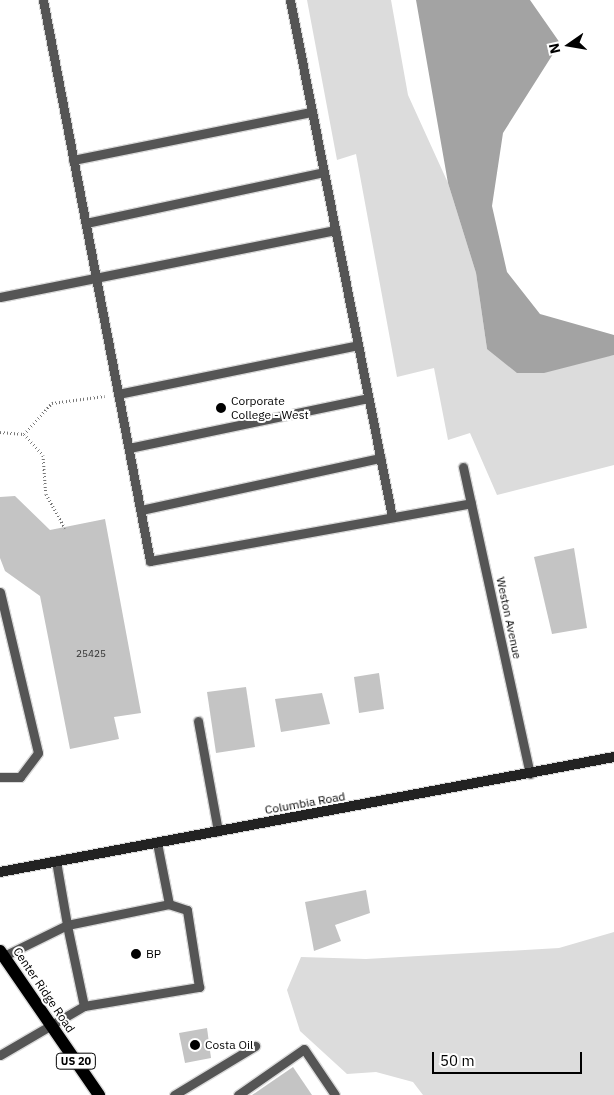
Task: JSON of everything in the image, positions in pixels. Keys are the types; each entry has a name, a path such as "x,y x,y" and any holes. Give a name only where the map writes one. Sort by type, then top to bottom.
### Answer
{"main road":[{"name":"Columbia Road","path":"0,872 614,757"},
{"name":"Center Ridge Road","path":"2,954 99,1095"}],"lane":[{"path":"43,0 150,561 471,503"},
{"path":"290,0 392,517"},
{"path":"74,160 312,112"},
{"path":"86,223 324,172"},
{"path":"0,296 335,230"},
{"path":"118,394 358,345"},
{"path":"129,448 368,398"},
{"path":"141,510 380,458"},
{"name":"Weston Avenue","path":"463,467 530,774"},
{"path":"0,592 38,753 20,777 0,777"},
{"path":"198,721 218,832"},
{"path":"157,843 169,904"},
{"path":"56,862 84,1006"},
{"path":"0,1055 53,1028 84,1006 199,987 187,910 169,904 67,925 2,954"},
{"path":"174,1095 255,1046"},
{"path":"238,1095 304,1049 335,1095"}],"path":[{"path":"24,434 52,403 105,396"},
{"path":"0,432 24,434 43,454 46,494 65,528"}],"shaded area":[{"path":"307,0 391,0 408,95 448,183 476,273 487,349 585,360 614,355 614,465 497,495 470,433 448,440 434,368 397,377 356,154 337,160"},
{"path":"416,0 530,0 560,43 503,133 492,206 507,272 540,314 614,335 614,355 544,373 517,373 487,349 476,273 448,183"},
{"path":"614,932 614,1095 423,1095 413,1082 376,1072 347,1074 300,1031 287,990 301,957 366,959 559,948"}],"building":[{"path":"15,496 50,530 105,519 141,713 114,717 119,739 70,749 40,596 5,571 0,558 0,497"},
{"path":"574,548 587,628 552,634 534,557"},
{"path":"379,673 384,709 359,713 354,677"},
{"path":"246,687 255,747 216,753 207,692"},
{"path":"322,693 330,724 281,732 275,699"},
{"path":"366,890 370,913 335,925 341,941 314,951 305,902"},
{"name":"Costa Oil","path":"207,1028 211,1058 185,1063 179,1033"},
{"path":"293,1067 312,1095 252,1095"}],"place":[{"name":"Corporate College - West","path":"221,408"},
{"name":"BP","path":"136,954"},
{"name":"Costa Oil","path":"195,1045"}]}
